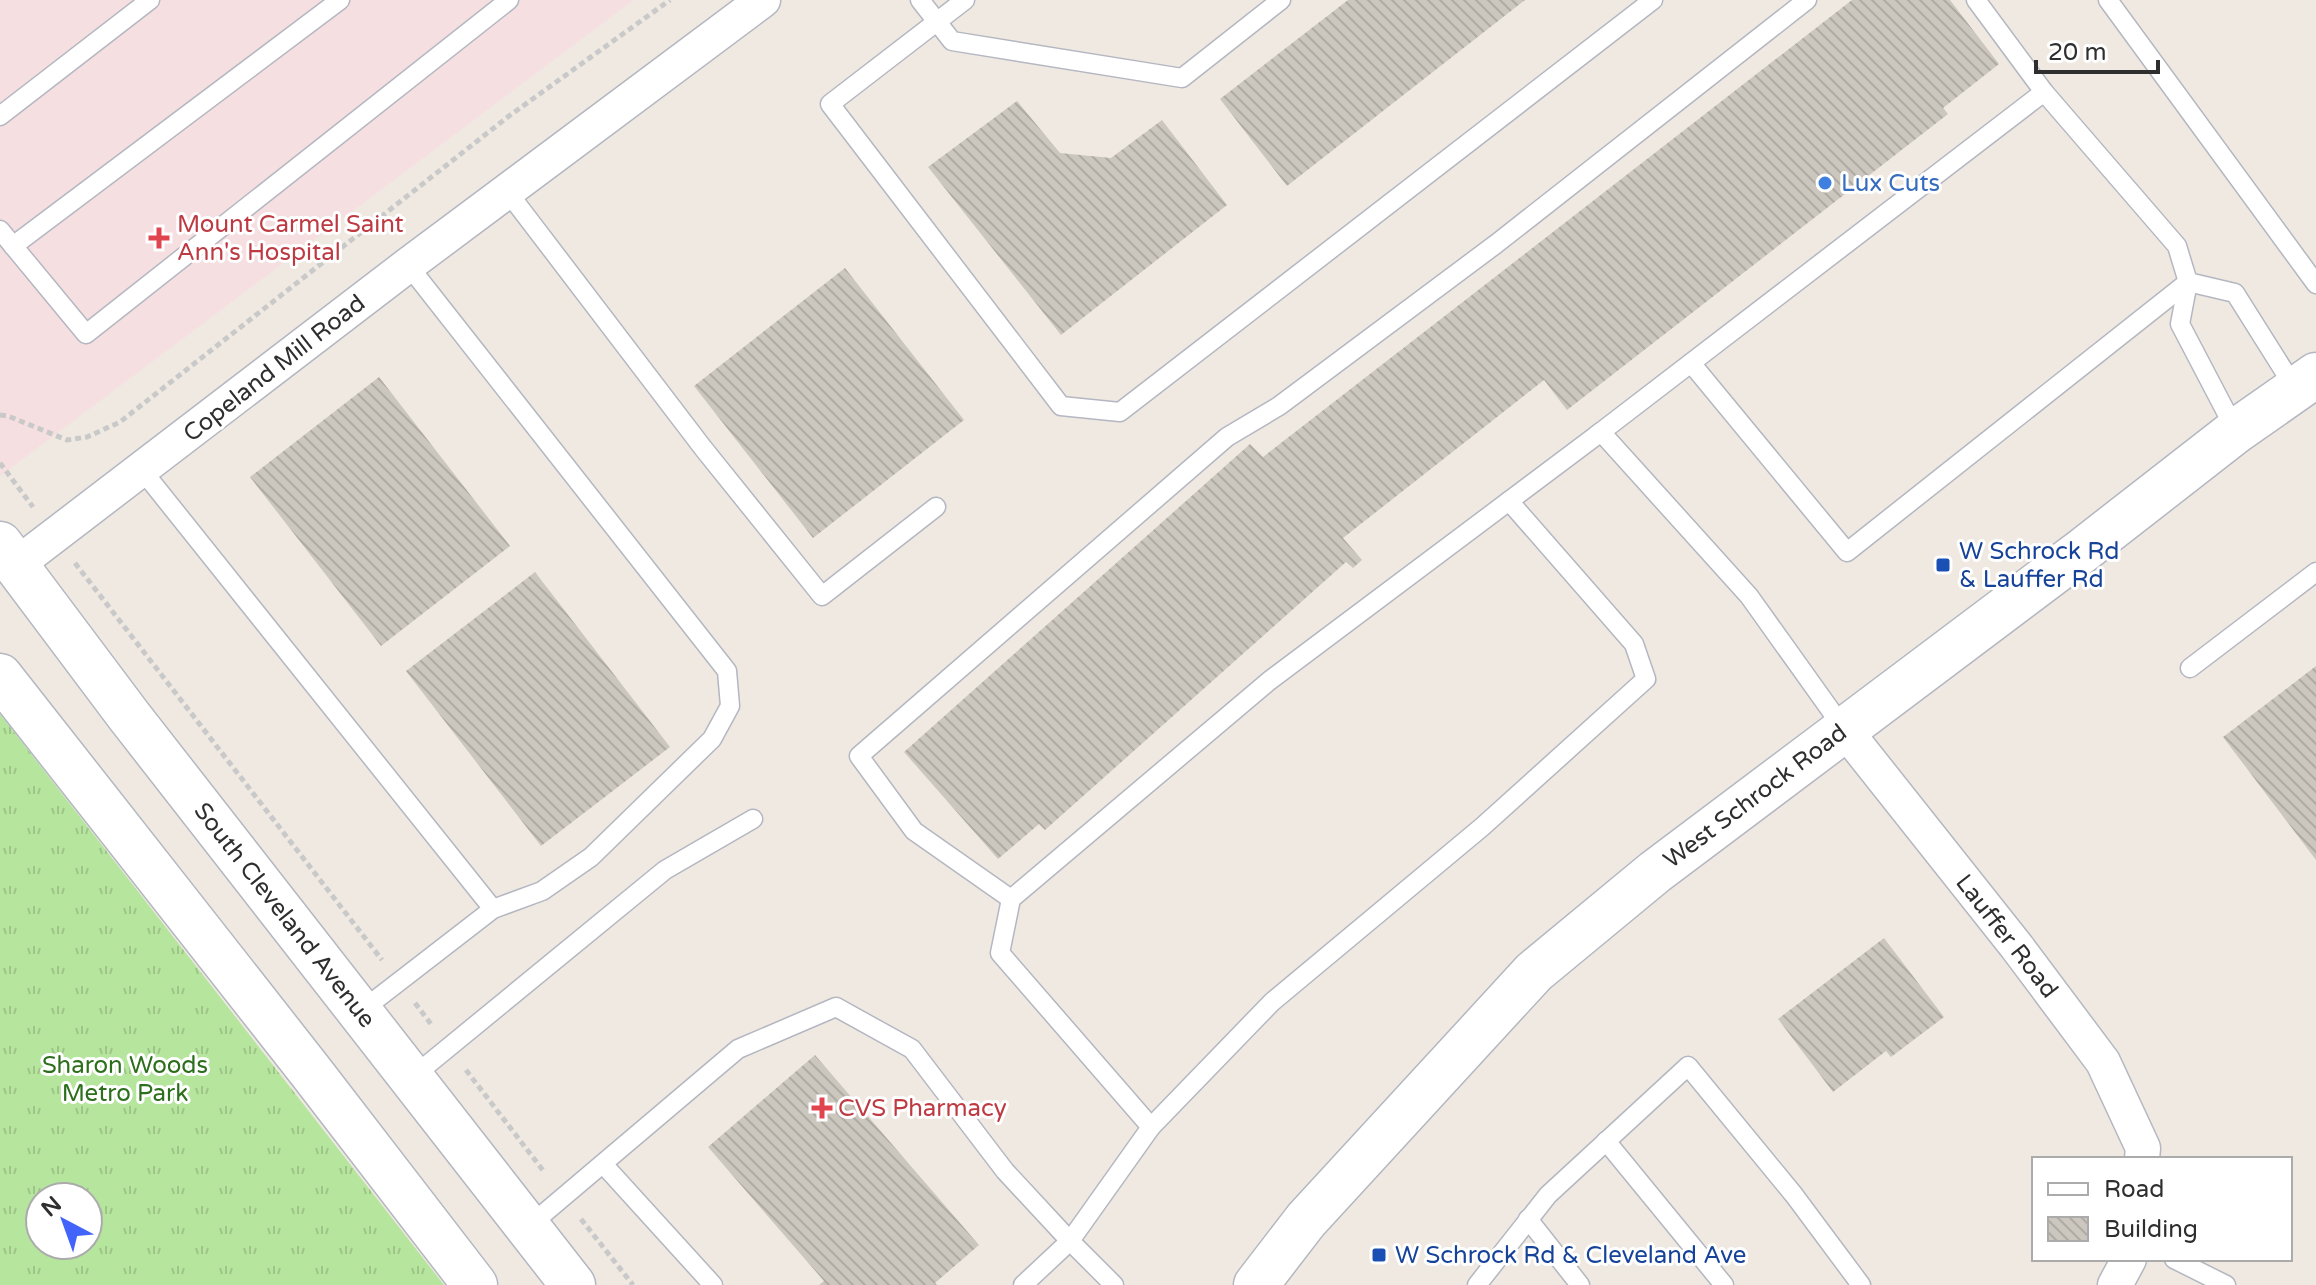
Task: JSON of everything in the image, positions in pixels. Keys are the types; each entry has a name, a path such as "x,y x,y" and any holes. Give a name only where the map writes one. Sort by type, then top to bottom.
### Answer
{"main road":[{"name":"West Schrock Road","path":"1256,1285 1306,1220 1534,972 1655,872 2082,551 2236,431 2306,382"},
{"name":"South Cleveland Avenue","path":"8,555 129,716 573,1285"},
{"path":"0,676 302,1059 475,1285"}],"street":[{"name":"Copeland Mill Road","path":"8,555 55,537 408,265 763,0"},
{"name":"Lauffer Road","path":"1844,729 2017,947 2103,1062 2143,1148 2142,1157"},
{"path":"2115,1285 2128,1261"}],"lane":[{"path":"0,116 150,0"},
{"path":"13,246 340,0"},
{"path":"0,230 86,334 509,0"},
{"path":"920,0 952,41 1182,78 1281,0"},
{"path":"965,0 830,104 1061,406 1120,412 1653,0"},
{"path":"1011,899 914,831 859,756 1227,437 1279,406 1496,244 1807,0"},
{"path":"1976,0 2044,92 2177,246 2188,282 2180,324 2236,431"},
{"path":"2108,0 2316,284"},
{"path":"1151,1127 1000,953 1011,899 1269,681 1597,435 2044,92"},
{"path":"507,191 703,448 822,596 936,507"},
{"path":"361,1011 493,909 542,891 591,857 712,739 730,706 727,671 408,265"},
{"path":"1691,363 1847,552 2188,282"},
{"path":"2188,282 2235,293 2306,382"},
{"path":"1597,435 1601,432 1749,596 1844,729"},
{"path":"142,470 493,909"},
{"path":"1023,1285 1070,1241 1151,1127 1272,1002 1482,827 1646,679 1634,644 1509,501"},
{"path":"2190,668 2316,572"},
{"path":"410,1079 665,870 753,819"},
{"path":"529,1226 738,1049 836,1007 912,1049 1005,1171 1114,1285"},
{"path":"1477,1285 1548,1195 1688,1066 1794,1195 1861,1285"},
{"path":"1606,1141 1724,1285"},
{"path":"603,1164 713,1285"},
{"path":"1528,1219 1580,1285"},
{"path":"2178,1261 2226,1285"}],"path":[{"path":"0,415 67,440 87,437 120,422 509,116 670,0"},
{"path":"0,463 633,1285"}],"shaded area":[{"name":"Mount Carmel Saint Ann's Hospital","path":"0,0 634,0 0,476"}],"green space":[{"name":"Sharon Woods Metro Park","path":"0,714 444,1285 0,1285"}],"building":[{"path":"1348,0 1525,0 1287,186 1220,99"},
{"path":"1852,0 1950,0 1999,64 1943,108 1948,114 1567,410 1544,380 1343,538 1362,560 1353,568 1346,562 1045,830 1039,824 998,859 904,752 1250,444 1263,457"},
{"path":"1017,101 1060,153 1111,158 1162,120 1227,205 1061,335 928,167"},
{"path":"845,268 964,420 813,538 694,386"},
{"path":"379,377 510,546 381,646 250,477"},
{"path":"535,572 670,747 541,846 406,671"},
{"path":"2316,666 2316,860 2223,737"},
{"path":"1884,938 1944,1017 1891,1057 1886,1051 1833,1092 1778,1019"},
{"name":"CVS Pharmacy","path":"815,1055 979,1245 935,1283 937,1285 819,1285 824,1281 708,1147"}],"place":[{"name":"Lux Cuts","path":"1825,183"},
{"name":"Mount Carmel Saint Ann's Hospital","path":"159,238"},
{"name":"W Schrock Rd & Lauffer Rd","path":"1943,565"},
{"name":"CVS Pharmacy","path":"822,1108"},
{"name":"W Schrock Rd & Cleveland Ave","path":"1379,1255"}]}
